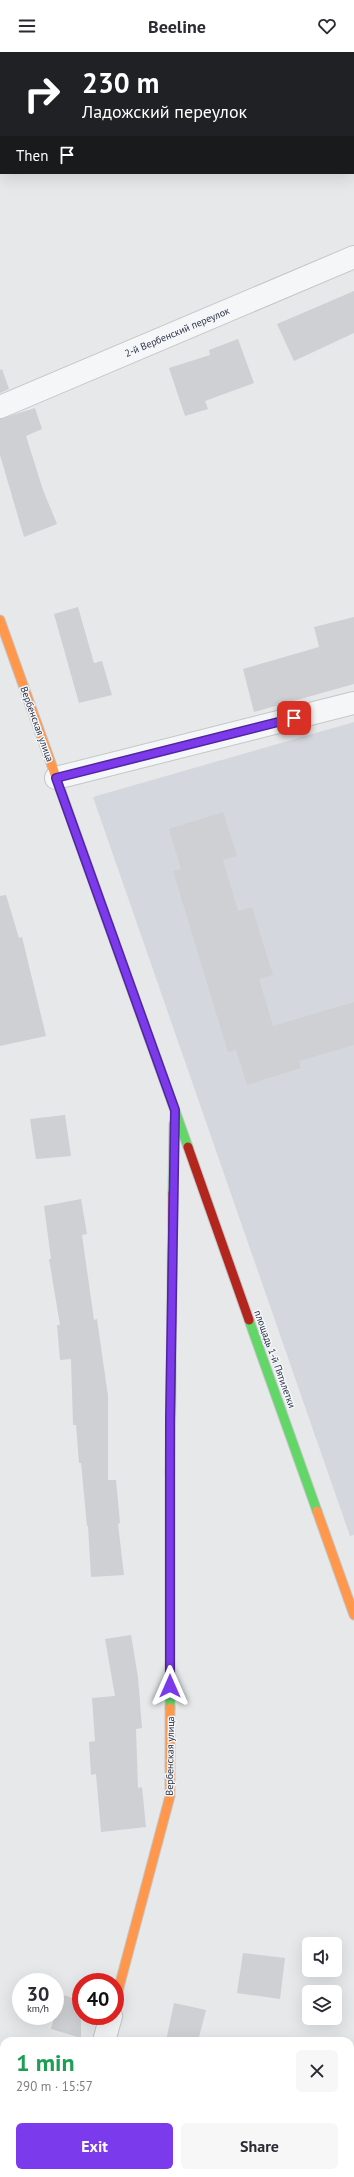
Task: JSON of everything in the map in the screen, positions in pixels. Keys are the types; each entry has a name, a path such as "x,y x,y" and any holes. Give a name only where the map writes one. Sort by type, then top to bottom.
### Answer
{"main road":[{"name":"Вербенская улица","path":"0,620 175,1110 170,1419 170,1796 123,1973"},
{"name":"площадь 1-й Пятилетки","path":"175,1110 354,1615"}],"street":[{"name":"2-й Вербенский переулок","path":"0,407 354,257"},
{"path":"56,778 354,703"},
{"path":"105,2037 108,2025"}],"shaded area":[{"path":"354,722 354,1535 350,1536 93,797"}],"building":[{"path":"354,291 354,333 294,361 277,324"},
{"path":"238,339 254,383 205,401 208,409 185,416 169,368 210,355 209,350"},
{"path":"2,369 9,389 0,393 0,370"},
{"path":"35,408 42,429 26,436 43,490 57,524 24,537 0,455 0,419"},
{"path":"78,607 94,663 102,661 112,695 79,703 54,614"},
{"path":"354,617 354,684 254,712 243,669 319,647 314,627"},
{"path":"223,812 237,856 223,860 238,911 252,907 273,975 259,979 273,1026 354,1002 354,1045 299,1061 301,1068 247,1085 236,1050 228,1052 173,871 181,869 169,829"},
{"path":"6,895 19,938 22,937 46,1036 0,1046 0,896"},
{"path":"65,1115 71,1156 36,1159 30,1119"},
{"path":"81,1199 87,1234 82,1235 94,1320 97,1319 108,1396 108,1480 116,1480 120,1523 118,1524 124,1575 91,1577 88,1526 81,1463 79,1463 76,1425 73,1425 71,1359 60,1360 57,1325 60,1325 49,1259 51,1259 44,1206"},
{"path":"131,1635 138,1677 142,1728 136,1729 138,1788 142,1787 146,1827 101,1832 96,1774 91,1775 89,1742 95,1741 92,1698 115,1696 105,1639"},
{"path":"243,1953 285,1958 280,1999 237,1993"},
{"path":"64,1995 72,1998 72,2025 81,2025 81,2037 51,2029 52,2025 64,2025"},
{"path":"174,2003 206,2010 199,2037 167,2037"}],"traffic: fast":[{"path":"109,926 188,1147"},
{"path":"173,1193 174,1124"},
{"path":"249,1320 317,1511"},
{"path":"170,1472 170,1708"}],"traffic: slow":[{"path":"0,620 109,926"},
{"path":"317,1511 354,1615"},
{"path":"123,1973 170,1796 170,1708"}],"traffic: jam":[{"path":"188,1147 249,1320"},
{"path":"170,1472 173,1193"}],"route":[{"path":"170,1686 170,1419 175,1110 56,778 294,718"}]}
